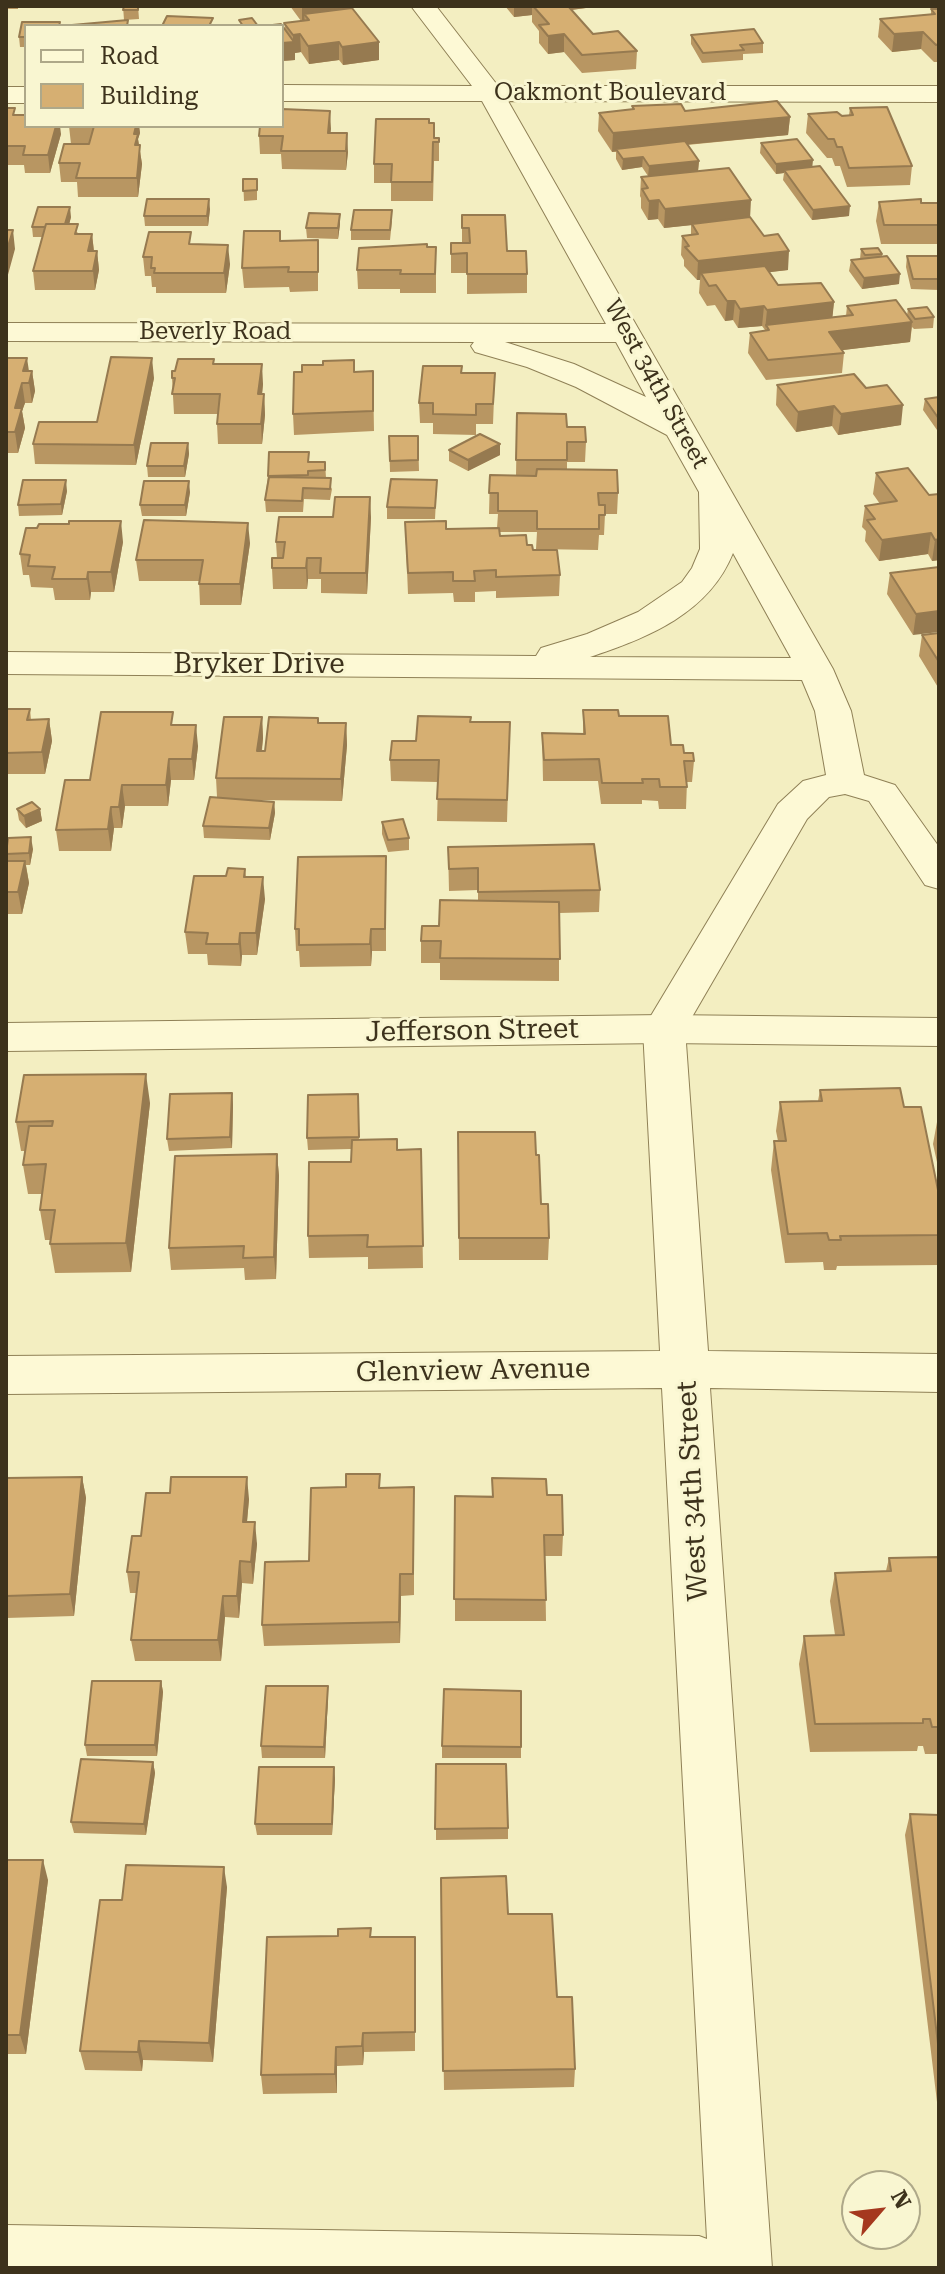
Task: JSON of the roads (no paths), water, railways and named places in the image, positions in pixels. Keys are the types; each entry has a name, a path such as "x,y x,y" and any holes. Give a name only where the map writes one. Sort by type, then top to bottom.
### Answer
{"street":[{"name":"West 34th Street","path":"423,6 490,92 815,669 833,711 846,782"},
{"name":"Oakmont Boulevard","path":"284,93 939,94"},
{"name":"Beverly Road","path":"6,332 627,333"},
{"name":"Beverly Road","path":"424,332 493,347 556,367 617,393 682,430"},
{"name":"Bryker Drive","path":"513,667 588,646 657,618 698,585 717,550 715,490"},
{"name":"Bryker Drive","path":"6,663 815,669"},
{"path":"664,1029 792,812 816,789 846,782 882,793 939,876"},
{"name":"West 34th Street","path":"664,1029 740,2268"},
{"name":"Jefferson Street","path":"6,1037 664,1029 939,1032"},
{"name":"Glenview Avenue","path":"6,1375 686,1369 939,1373"},
{"path":"6,2257 699,2268"}]}
